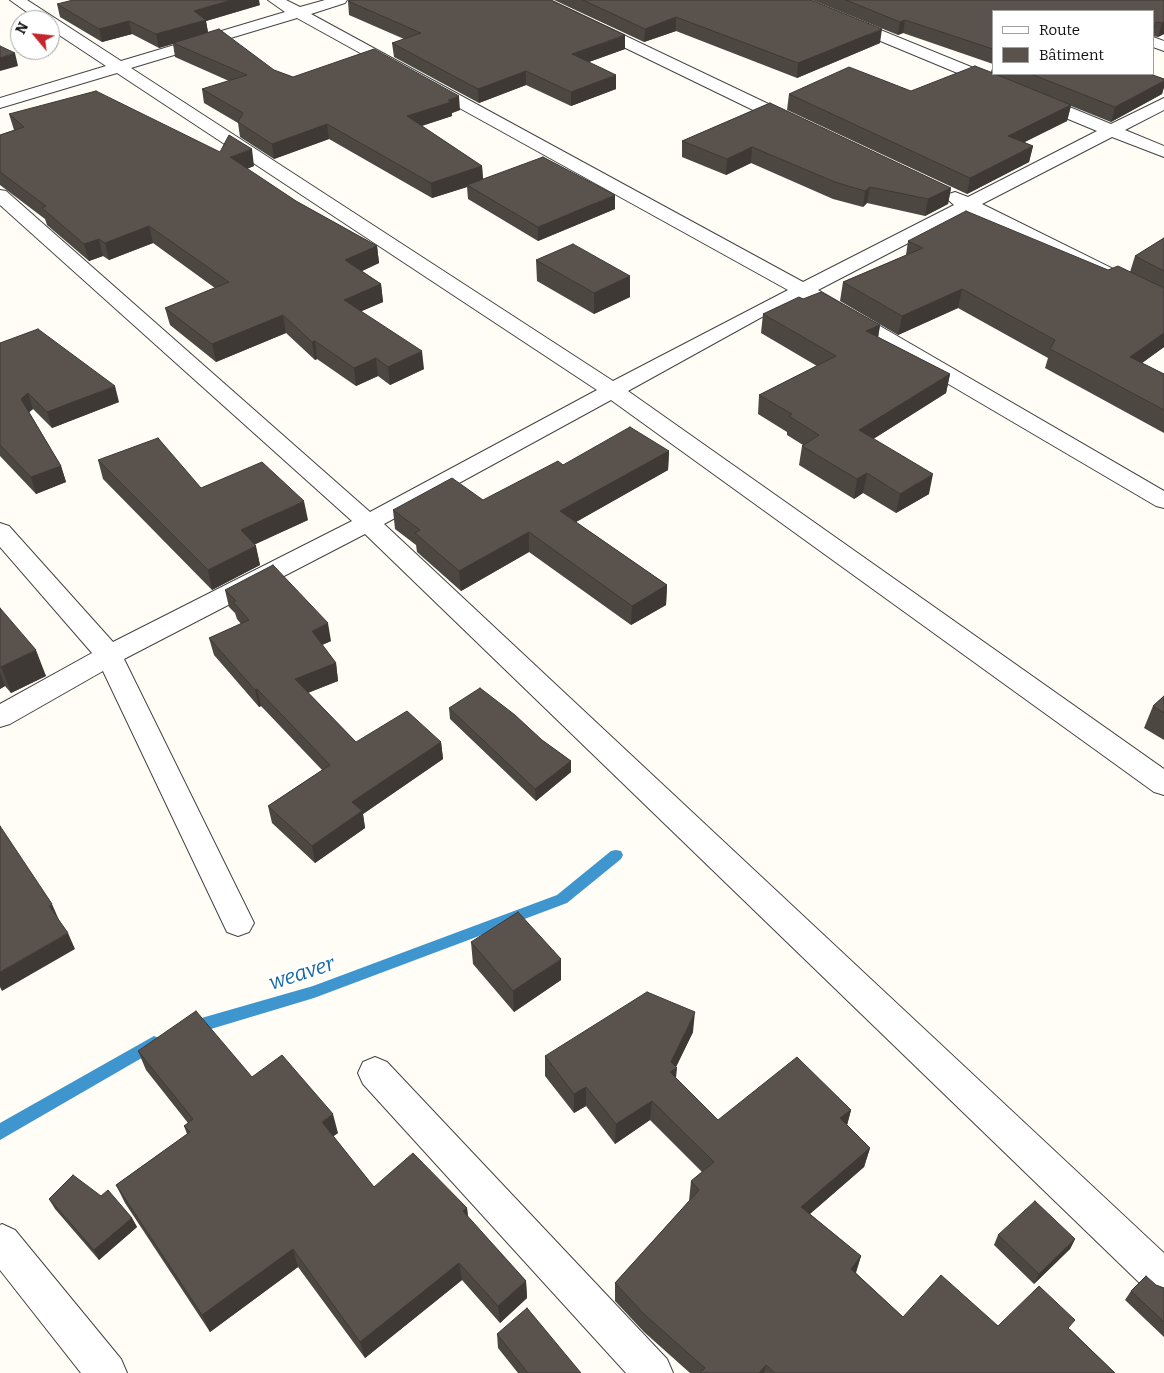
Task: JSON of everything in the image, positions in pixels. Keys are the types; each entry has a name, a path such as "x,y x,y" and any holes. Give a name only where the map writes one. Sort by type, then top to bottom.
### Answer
{"street":[{"path":"17,0 32,10"},
{"path":"275,0 803,290 1164,501"},
{"path":"0,103 340,0"},
{"path":"538,0 807,129"},
{"path":"794,0 1164,152"},
{"path":"60,28 612,390 1164,784"},
{"path":"0,717 109,655 368,523 753,314 1164,103"},
{"path":"940,191 1164,302"},
{"path":"0,195 368,523 1164,1279"},
{"path":"0,531 109,655 238,924"},
{"path":"375,1072 653,1373"},
{"path":"2,1243 107,1373"}],"building":[{"path":"73,0 231,0 194,11 206,20 156,34 129,21 99,29 57,4"},
{"path":"550,0 625,35 572,54 616,75 571,92 526,71 478,89 392,43 421,33 348,1"},
{"path":"583,0 811,0 882,29 798,63 676,17 645,29"},
{"path":"846,0 1164,0 1164,22 1156,22 1154,26 1154,10 992,10 992,49 905,20 900,22"},
{"path":"219,29 274,70 293,77 374,49 459,96 448,100 451,102 407,116 482,166 431,183 327,124 272,144 238,122 243,113 202,89 247,75 173,43"},
{"path":"0,46 10,51 10,55 0,58"},
{"path":"975,66 992,73 992,75 997,75 1071,105 1008,136 1033,146 970,178 789,94 849,67 911,91"},
{"path":"1034,75 1153,75 1164,79 1164,81 1115,107"},
{"path":"96,91 220,152 229,135 252,149 230,157 296,201 377,246 345,260 381,284 344,300 422,351 388,367 376,358 354,368 315,341 312,342 283,315 212,344 165,308 229,282 149,226 105,243 99,239 84,244 42,208 46,206 0,172 0,135 24,127 9,114"},
{"path":"770,103 951,188 928,199 870,187 865,191 835,182 752,147 727,159 682,141"},
{"path":"543,157 615,195 538,227 467,185"},
{"path":"966,211 1108,270 1118,266 1164,288 1164,333 1130,357 1164,374 1164,410 1050,349 1055,340 962,289 902,316 843,282 923,248 908,241"},
{"path":"1164,238 1164,271 1135,256"},
{"path":"573,244 630,276 594,293 536,260"},
{"path":"821,292 880,325 866,331 950,374 859,430 933,474 900,494 867,473 857,479 802,446 819,435 789,416 792,414 759,395 836,356 763,314 799,297 803,299"},
{"path":"38,329 115,386 47,412 28,393 21,399 61,466 31,477 0,445 0,343"},
{"path":"630,427 669,451 560,511 667,585 632,606 529,532 459,571 415,533 420,530 393,510 452,478 483,500 558,461 563,465"},
{"path":"158,438 201,488 262,462 304,501 241,530 256,546 208,570 98,460"},
{"path":"273,565 328,623 312,631 336,663 295,679 356,742 407,711 441,742 352,802 362,811 312,846 268,806 330,765 257,689 255,690 209,638 249,620 233,602 236,601 225,590"},
{"path":"0,608 36,650 1,667 0,666"},
{"path":"480,688 515,715 542,740 571,761 535,789 449,708"},
{"path":"1164,696 1164,713 1153,706"},
{"path":"0,826 52,904 49,906 68,933 0,972"},
{"path":"518,912 561,959 513,991 471,942"},
{"path":"647,992 695,1012 671,1062 677,1068 670,1072 718,1120 797,1057 851,1110 840,1118 870,1148 801,1207 861,1256 851,1269 903,1317 941,1275 998,1326 1039,1286 1075,1320 1068,1328 1115,1373 775,1373 766,1365 759,1373 700,1373 705,1368 645,1315 615,1283 699,1190 691,1181 714,1162 652,1101 616,1124 586,1087 574,1094 545,1056"},
{"path":"196,1011 252,1077 282,1055 333,1114 322,1122 374,1187 413,1153 467,1208 463,1211 526,1281 498,1306 459,1263 360,1342 293,1249 202,1315 116,1185 190,1132 184,1126 193,1119 138,1051"},
{"path":"73,1175 101,1196 108,1190 132,1218 94,1250 49,1199"},
{"path":"1035,1201 1075,1239 1039,1274 998,1235"},
{"path":"1146,1276 1156,1285 1164,1288 1164,1322 1131,1291"},
{"path":"527,1308 581,1373 528,1373 497,1334"}],"waterway":[{"name":"weaver","path":"191,1028 314,992 562,899 616,855"},
{"name":"weaver","path":"0,1132 154,1043"}]}
